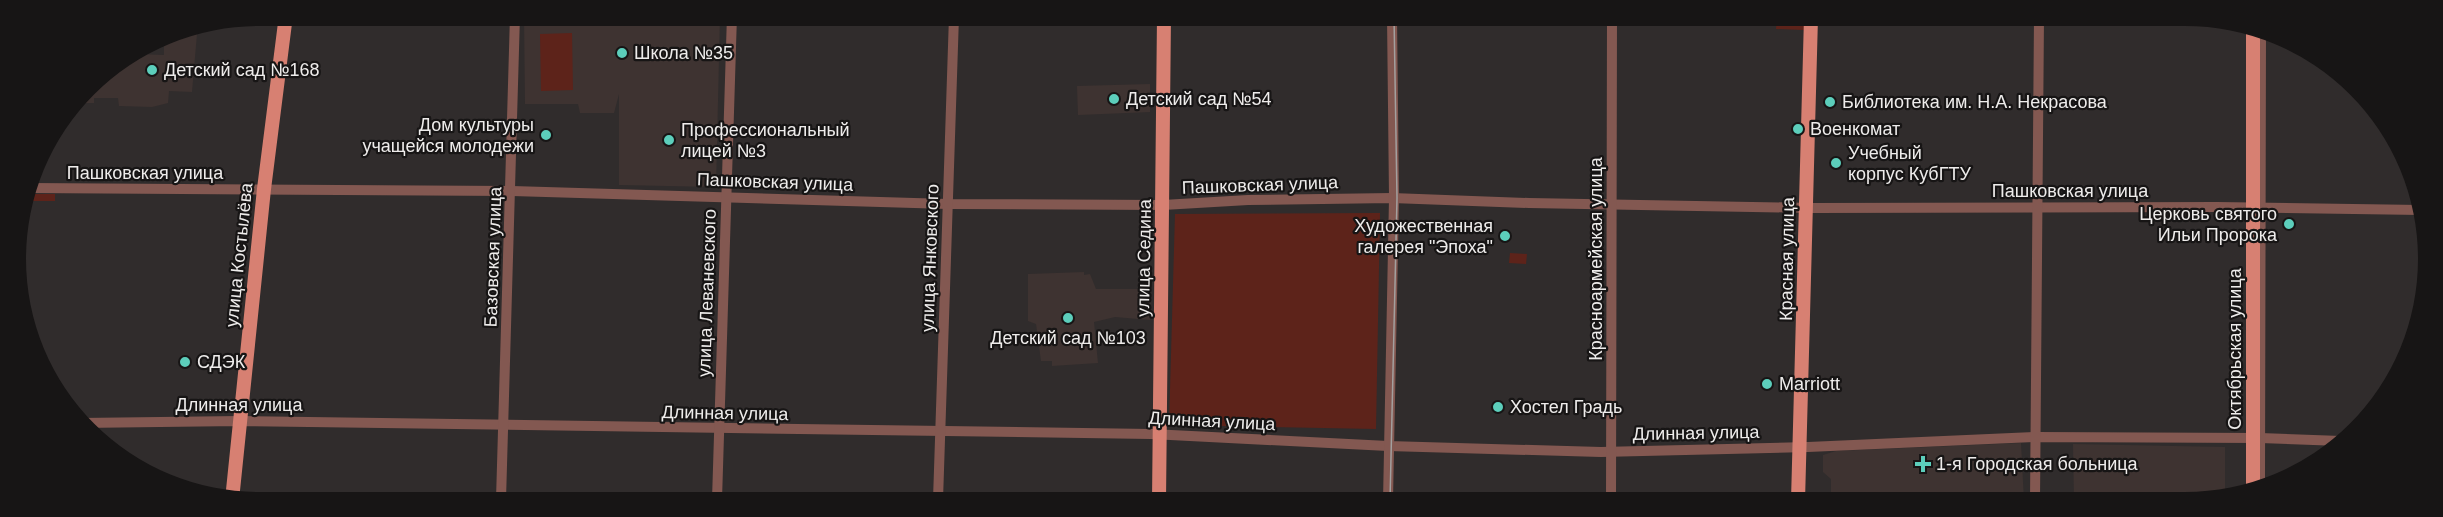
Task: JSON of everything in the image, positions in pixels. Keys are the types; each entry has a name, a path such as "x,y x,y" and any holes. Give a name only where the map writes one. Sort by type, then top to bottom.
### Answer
{"main road":[{"name":"улица Костылёва","path":"233,490 264,189 285,26"},
{"name":"улица Седина","path":"1159,492 1164,26"},
{"name":"Красная улица","path":"1808,492 1805,447 1811,26"},
{"name":"Красная улица","path":"1810,208 1819,26"},
{"name":"Октябрьская улица","path":"2253,36 2257,438 2254,481"},
{"name":"Красная улица","path":"1799,492 1805,447"}],"street":[{"name":"Базовская улица","path":"501,492 512,191 515,26"},
{"name":"улица Леваневского","path":"717,492 732,26"},
{"name":"улица Янковского","path":"938,492 954,26"},
{"path":"1388,492 1394,198 1392,26"},
{"name":"Красноармейская улица","path":"1611,492 1612,26"},
{"path":"2035,492 2039,26"},
{"name":"Октябрьская улица","path":"2256,207 2261,39"},
{"name":"Пашковская улица","path":"37,188 512,191 948,204 1163,205 1248,200 1394,198 1810,208 2256,207 2412,210"},
{"name":"Длинная улица","path":"94,423 240,421 1159,435 1389,446 1612,451 1805,447 2036,437 2329,441"},
{"name":"Октябрьская улица","path":"2257,438 2259,479"}],"shaded area":[{"name":"Школа №35","path":"524,26 720,26 716,187 619,185 619,94 614,113 580,113 578,104 525,104"},
{"path":"1776,26 1804,26 1804,30 1776,29"},
{"path":"572,33 573,90 541,91 540,34"},
{"name":"Детский сад №168","path":"197,34 192,92 169,91 168,103 152,107 119,106 118,98 94,98 94,103 85,103 105,83 142,57 147,54 164,55 164,46"},
{"name":"Детский сад №54","path":"1150,84 1150,112 1078,115 1077,86"},
{"path":"34,194 55,194 55,201 32,201"},
{"path":"1380,213 1376,429 1169,425 1175,214"},
{"path":"1510,253 1527,254 1526,264 1509,263"},
{"name":"Детский сад №103","path":"1084,272 1084,275 1090,274 1096,289 1151,289 1150,320 1115,317 1094,322 1098,363 1052,366 1052,361 1041,361 1036,324 1028,321 1028,274"},
{"name":"1-я Городская больница","path":"2021,443 2024,492 1831,492 1831,479 1823,472 1823,455 1836,451"},
{"path":"2073,444 2225,447 2225,488 2184,492 2074,492"}],"tram line":[{"path":"1390,492 1397,198 1394,26"}],"place":[{"name":"Школа №35","path":"622,53"},
{"name":"Детский сад №168","path":"152,70"},
{"name":"Детский сад №54","path":"1114,99"},
{"name":"Библиотека им. Н.А. Некрасова","path":"1830,102"},
{"name":"Военкомат","path":"1798,129"},
{"name":"Дом культуры учащейся молодежи","path":"546,135"},
{"name":"Профессиональный лицей №3","path":"669,140"},
{"name":"Учебный корпус КубГТУ","path":"1836,163"},
{"name":"Церковь святого Ильи Пророка","path":"2289,224"},
{"name":"Художественная галерея \"Эпоха\"","path":"1505,236"},
{"name":"Детский сад №103","path":"1068,318"},
{"name":"СДЭК","path":"185,362"},
{"name":"Marriott","path":"1767,384"},
{"name":"Хостел Градь","path":"1498,407"},
{"name":"1-я Городская больница","path":"1923,464"}]}
